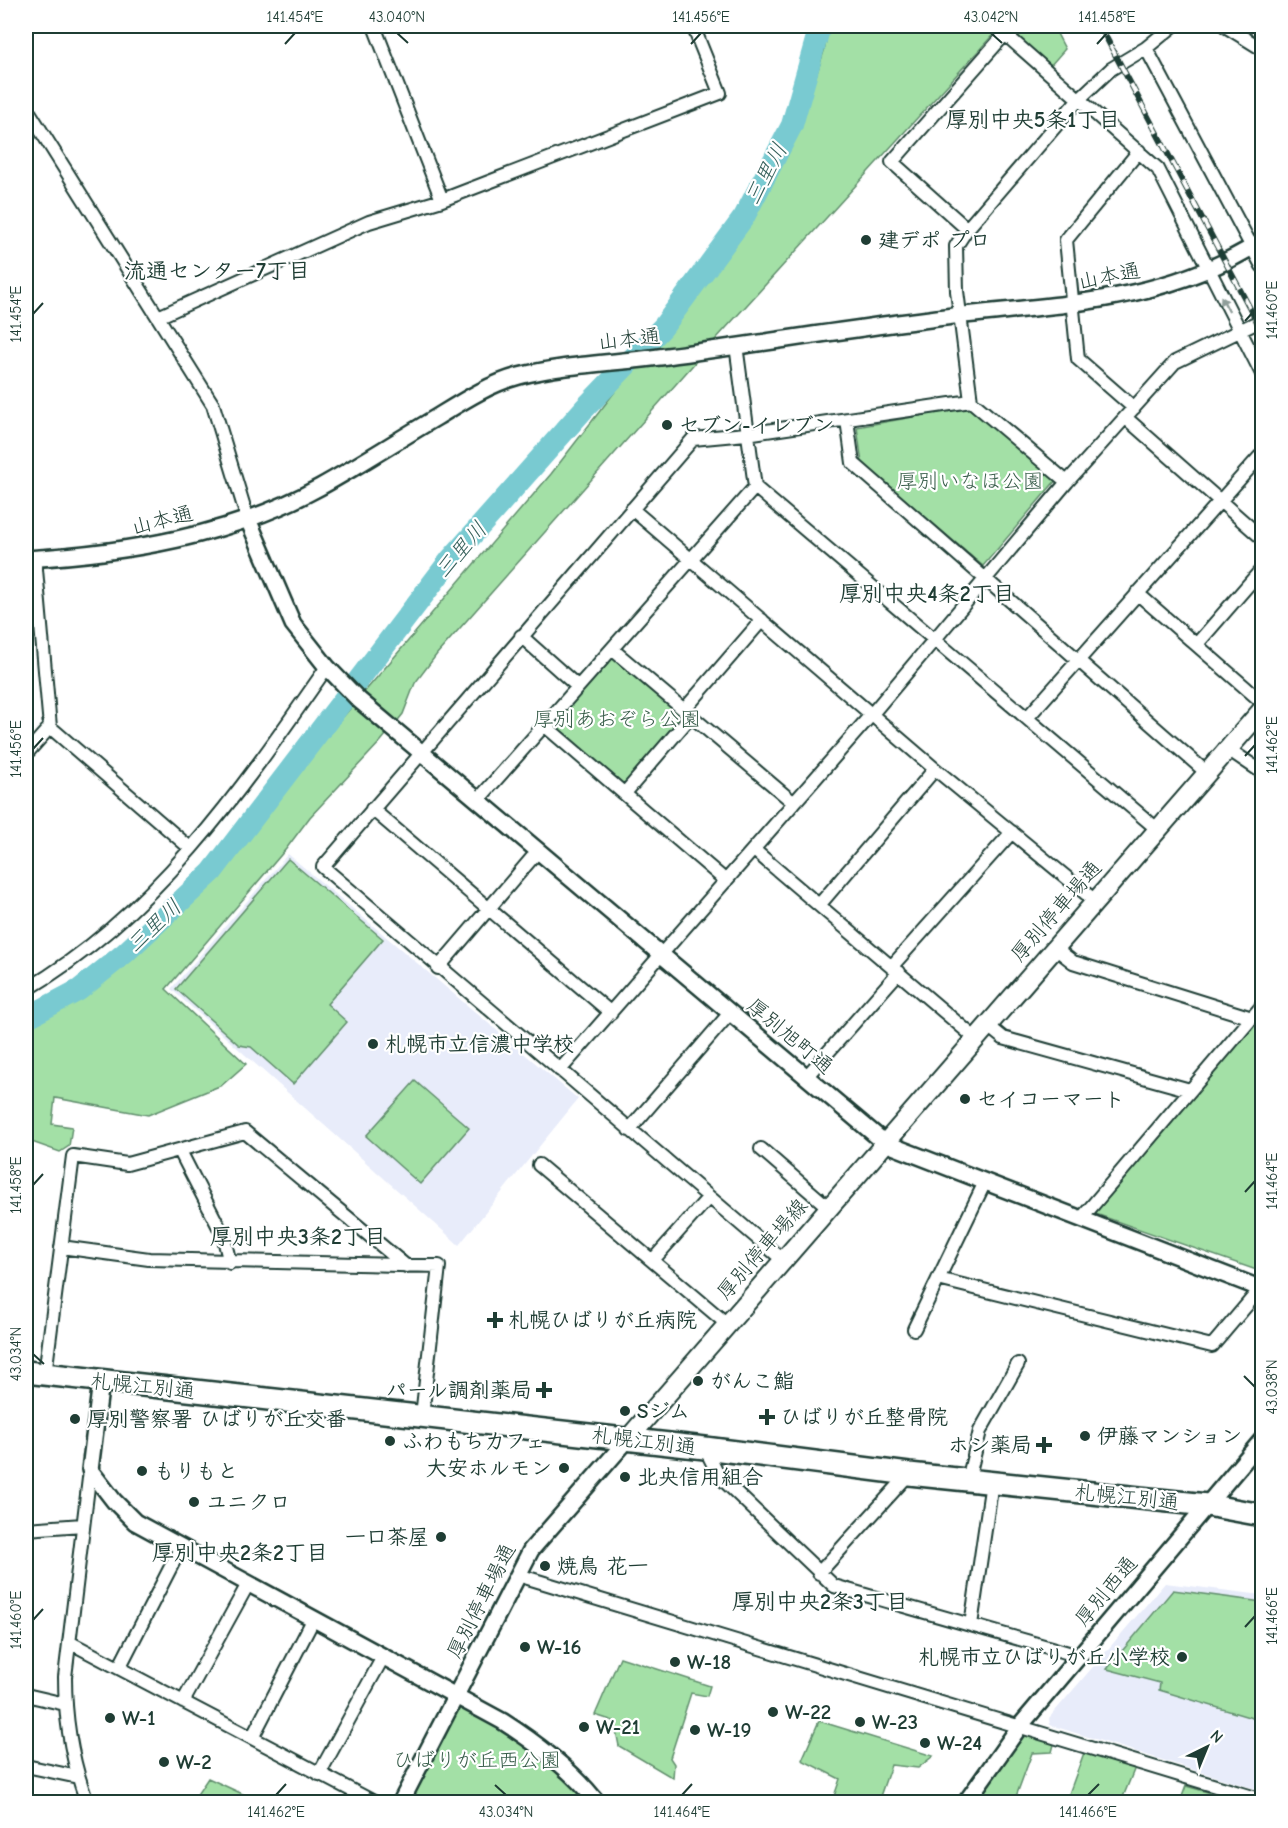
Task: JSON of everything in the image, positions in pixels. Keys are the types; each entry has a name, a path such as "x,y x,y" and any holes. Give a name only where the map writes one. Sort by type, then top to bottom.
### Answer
{"highway":[{"name":"札幌江別通","path":"35,1373 628,1439 909,1474 1208,1505 1263,1515"}],"main road":[{"name":"厚別停車場通","path":"885,1143 1263,710"},
{"name":"厚別停車場線","path":"628,1439 885,1143"}],"street":[{"path":"374,26 442,200"},
{"path":"158,317 369,222 442,200 720,93 693,26"},
{"path":"1067,482 971,401 956,246 967,229 1078,100 1110,69 1146,48 1173,26"},
{"path":"1225,26 1263,49"},
{"path":"967,229 892,162 1005,34 1158,169 1208,271 1263,374"},
{"path":"1146,48 1258,244 1263,266"},
{"path":"26,107 213,405 247,518 293,624 327,667 253,773 148,897 89,949 26,990"},
{"path":"1134,408 1078,359 1066,240 1139,151"},
{"name":"山本通","path":"30,558 129,550 247,518 318,488 479,392 514,378 552,368 666,356 961,316 1072,305 1139,293 1208,271 1258,244"},
{"path":"560,1070 872,715 1067,482 1175,362 1240,333 1263,320"},
{"path":"736,345 746,434 755,487 1157,829"},
{"path":"783,1260 438,968 323,867 693,439 746,434 971,401"},
{"path":"1126,418 1263,538"},
{"path":"847,420 853,463 1207,773"},
{"path":"1027,718 1263,454"},
{"path":"478,800 755,487"},
{"path":"632,509 935,769 1095,901"},
{"path":"30,558 50,727 190,848"},
{"path":"1197,644 1263,569"},
{"path":"1137,593 1263,702"},
{"path":"625,793 762,620"},
{"path":"521,636 577,686"},
{"path":"612,649 794,803"},
{"name":"厚別旭町通","path":"327,667 359,700 420,753 885,1143 1262,1288"},
{"path":"543,724 726,881"},
{"path":"26,754 50,727"},
{"path":"1228,749 1263,772"},
{"path":"820,904 935,769"},
{"path":"372,809 611,1013"},
{"path":"806,1077 1012,832"},
{"path":"753,850 895,969 981,1032 1190,1090"},
{"path":"438,968 538,851"},
{"path":"1055,948 1073,962 1252,1018"},
{"path":"1081,1219 1263,1006"},
{"path":"630,1130 730,1013"},
{"path":"35,1373 61,1248 73,1156 127,1164 245,1132 406,1266"},
{"path":"761,1149 828,1207"},
{"path":"180,1151 223,1235 230,1263"},
{"path":"539,1165 727,1324"},
{"path":"914,1329 985,1182"},
{"path":"653,1260 709,1197"},
{"path":"61,1248 149,1259 230,1263 439,1266 422,1416"},
{"path":"938,1279 1212,1346 1262,1288"},
{"path":"968,1480 980,1431 1018,1364"},
{"path":"87,1803 78,1777 65,1704 69,1642 101,1381"},
{"name":"厚別停車場通","path":"401,1803 531,1550 628,1439"},
{"name":"厚別西通","path":"966,1803 1020,1726 1263,1440"},
{"path":"705,1448 719,1476 834,1586 1078,1656"},
{"path":"90,1470 114,1501 135,1522 180,1549 457,1695 534,1741 567,1769 597,1803"},
{"path":"819,1573 909,1474"},
{"path":"971,1625 992,1482"},
{"path":"26,1528 83,1525"},
{"path":"119,1668 180,1549"},
{"path":"518,1575 1263,1800"},
{"path":"183,1702 248,1584"},
{"path":"252,1738 314,1620"},
{"path":"69,1642 374,1803"},
{"path":"319,1774 383,1657"},
{"path":"26,1695 65,1704"},
{"path":"26,1766 78,1777"}],"shaded area":[{"name":"札幌市立信濃中学校","path":"288,854 578,1099 459,1245 171,989"},
{"name":"札幌市立ひばりが丘小学校","path":"1165,1583 1262,1595 1262,1791 1050,1725 1049,1718"}],"green space":[{"path":"829,26 1001,26 715,340 437,654 415,683 403,714 310,817 286,849 166,989 246,1064 222,1085 148,1115 55,1098 52,1124 72,1127 69,1146 60,1152 26,1140 26,1016 127,957 196,898 331,731 551,474 756,210 798,132 824,51"},
{"path":"1005,26 1053,26 1065,49 1050,66"},
{"name":"厚別いなほ公園","path":"969,407 1057,479 983,566 862,463 857,427"},
{"name":"厚別あおぞら公園","path":"612,653 686,715 624,787 548,723"},
{"path":"288,859 383,939 327,1004 347,1022 293,1084 251,1047 239,1045 176,989"},
{"path":"1262,1012 1262,1272 1093,1213"},
{"path":"415,1081 469,1128 420,1184 366,1136"},
{"path":"1173,1590 1262,1602 1262,1721 1159,1690 1160,1683 1107,1669"},
{"path":"620,1657 710,1686 707,1696 691,1693 670,1758 674,1764 673,1778 619,1746 614,1721 595,1715"},
{"name":"ひばりが丘西公園","path":"458,1706 531,1742 589,1802 409,1802"},
{"path":"819,1721 933,1756 918,1768 891,1765 878,1802 832,1802 840,1779 802,1760"},
{"path":"1031,1733 1056,1737 1052,1752 1032,1753 1014,1802 974,1802 1019,1739"},
{"path":"1085,1750 1136,1765 1121,1802 1066,1802"},
{"path":"208,1778 260,1802 192,1802"},
{"path":"1186,1786 1243,1802 1180,1802"}],"waterway":[{"name":"三里川","path":"26,1018 79,990 125,953 212,872 451,559 584,409 663,327 744,217 792,125 820,26"}],"railway":[{"path":"1100,26 1262,331"}],"place":[{"name":"建デポ プロ","path":"866,240"},
{"name":"セブン-イレブン","path":"667,425"},
{"name":"札幌市立信濃中学校","path":"373,1044"},
{"name":"セイコーマート","path":"965,1099"},
{"name":"札幌ひばりが丘病院","path":"495,1320"},
{"name":"がんこ鮨","path":"698,1381"},
{"name":"パール調剤薬局","path":"544,1390"},
{"name":"Sジム","path":"625,1411"},
{"name":"ひばりが丘整骨院","path":"767,1417"},
{"name":"厚別警察署 ひばりが丘交番","path":"75,1419"},
{"name":"伊藤マンション","path":"1085,1436"},
{"name":"ふわもちカフェ","path":"390,1441"},
{"name":"ホシ薬局","path":"1044,1445"},
{"name":"大安ホルモン","path":"564,1468"},
{"name":"もりもと","path":"142,1471"},
{"name":"北央信用組合","path":"625,1477"},
{"name":"ユニクロ","path":"194,1502"},
{"name":"一口茶屋","path":"441,1537"},
{"name":"焼鳥 花一","path":"545,1566"},
{"name":"W-16","path":"525,1647"},
{"name":"札幌市立ひばりが丘小学校","path":"1182,1657"},
{"name":"W-18","path":"675,1662"},
{"name":"W-22","path":"773,1712"},
{"name":"W-1","path":"110,1718"},
{"name":"W-23","path":"860,1722"},
{"name":"W-21","path":"584,1727"},
{"name":"W-19","path":"695,1730"},
{"name":"W-24","path":"925,1743"},
{"name":"W-2","path":"164,1762"}],"district":[{"name":"厚別中央5条1丁目","path":"1033,120"},
{"name":"流通センター7丁目","path":"217,271"},
{"name":"厚別中央4条2丁目","path":"927,594"},
{"name":"厚別中央3条2丁目","path":"298,1237"},
{"name":"厚別中央2条2丁目","path":"240,1553"},
{"name":"厚別中央2条3丁目","path":"820,1602"}]}
